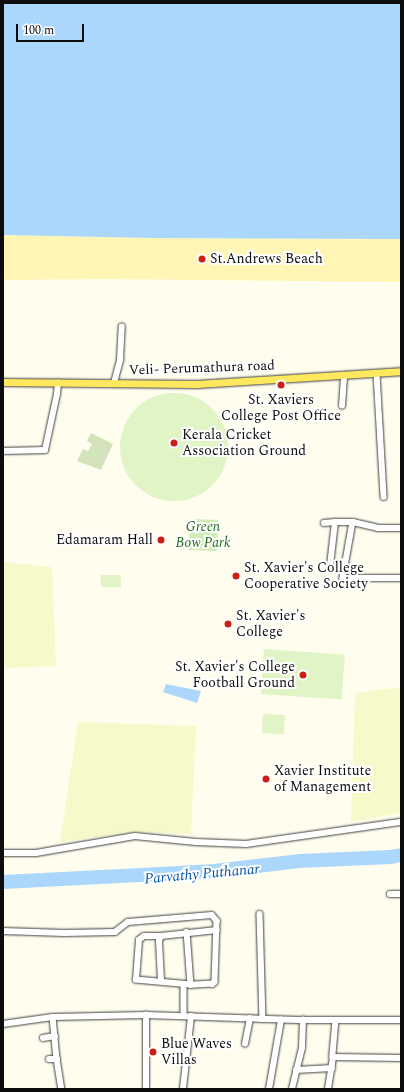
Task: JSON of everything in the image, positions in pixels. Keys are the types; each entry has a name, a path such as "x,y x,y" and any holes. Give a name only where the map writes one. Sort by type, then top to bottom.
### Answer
{"main road":[{"name":"Veli- Perumathura road","path":"3,382 196,384 401,372"}],"street":[{"path":"114,383 120,360 122,327"},
{"path":"377,374 384,497"},
{"path":"342,406 344,376"},
{"path":"3,451 45,450 58,383"},
{"path":"330,566 335,522"},
{"path":"353,522 343,578 401,578"},
{"path":"324,523 353,522 378,528 401,528"},
{"path":"3,853 36,853 135,836 196,842 246,844 401,822"},
{"path":"390,894 401,894"},
{"path":"260,914 263,1019"},
{"path":"3,931 64,933 114,932 128,922 208,915 215,918 216,930 215,982 213,984 191,985 161,981 136,980 139,940 144,936 161,936 216,930"},
{"path":"187,932 191,985"},
{"path":"161,936 159,941 161,981"},
{"path":"184,985 184,1016"},
{"path":"146,1015 146,1087"},
{"path":"3,1024 53,1017 146,1015 281,1020 401,1020"},
{"path":"183,1089 191,1016"},
{"path":"53,1017 56,1059 62,1089"},
{"path":"246,1044 250,1018"},
{"path":"269,1089 281,1020"},
{"path":"292,1089 302,1048 303,1020"},
{"path":"328,1089 332,1068 336,1020"},
{"path":"44,1038 55,1036"},
{"path":"333,1057 401,1058"},
{"path":"49,1059 56,1059"},
{"path":"296,1070 332,1068"}],"green space":[{"name":"Kerala Cricket Association Ground","path":"174,393 195,397 212,409 224,426 228,447 224,468 212,485 195,497 174,501 153,497 136,485 124,468 120,447 124,426 136,409 153,397"},
{"path":"91,433 113,444 101,470 77,461 83,449 88,451 92,444 87,441"},
{"name":"Green Bow Park","path":"190,519 218,520 217,551 189,550"},
{"path":"3,562 52,567 56,666 3,668"},
{"path":"101,575 121,575 121,587 101,587"},
{"name":"St. Xavier's College Football Ground","path":"264,649 345,655 342,700 261,694"},
{"path":"401,687 401,813 351,822 355,693"},
{"path":"263,714 285,715 284,734 262,733"},
{"path":"78,722 196,726 191,834 137,832 60,842"}],"sand":[{"name":"St.Andrews Beach","path":"3,235 151,238 401,239 401,282 101,279 3,280"}],"water":[{"path":"3,3 401,3 401,239 151,238 3,235"},
{"path":"166,684 201,691 197,703 163,692"},
{"name":"Parvathy Puthanar","path":"401,848 401,862 392,864 300,868 215,878 3,889 3,875 214,864 299,854 390,850"}],"place":[{"name":"St.Andrews Beach","path":"202,259"},
{"name":"St. Xaviers College Post Office","path":"281,385"},
{"name":"Kerala Cricket Association Ground","path":"174,443"},
{"name":"Edamaram Hall","path":"161,540"},
{"name":"St. Xavier's College Cooperative Society","path":"236,576"},
{"name":"St. Xavier's College","path":"228,624"},
{"name":"St. Xavier's College Football Ground","path":"303,675"},
{"name":"Xavier Institute of Management","path":"266,779"},
{"name":"Blue Waves Villas","path":"153,1052"}]}
